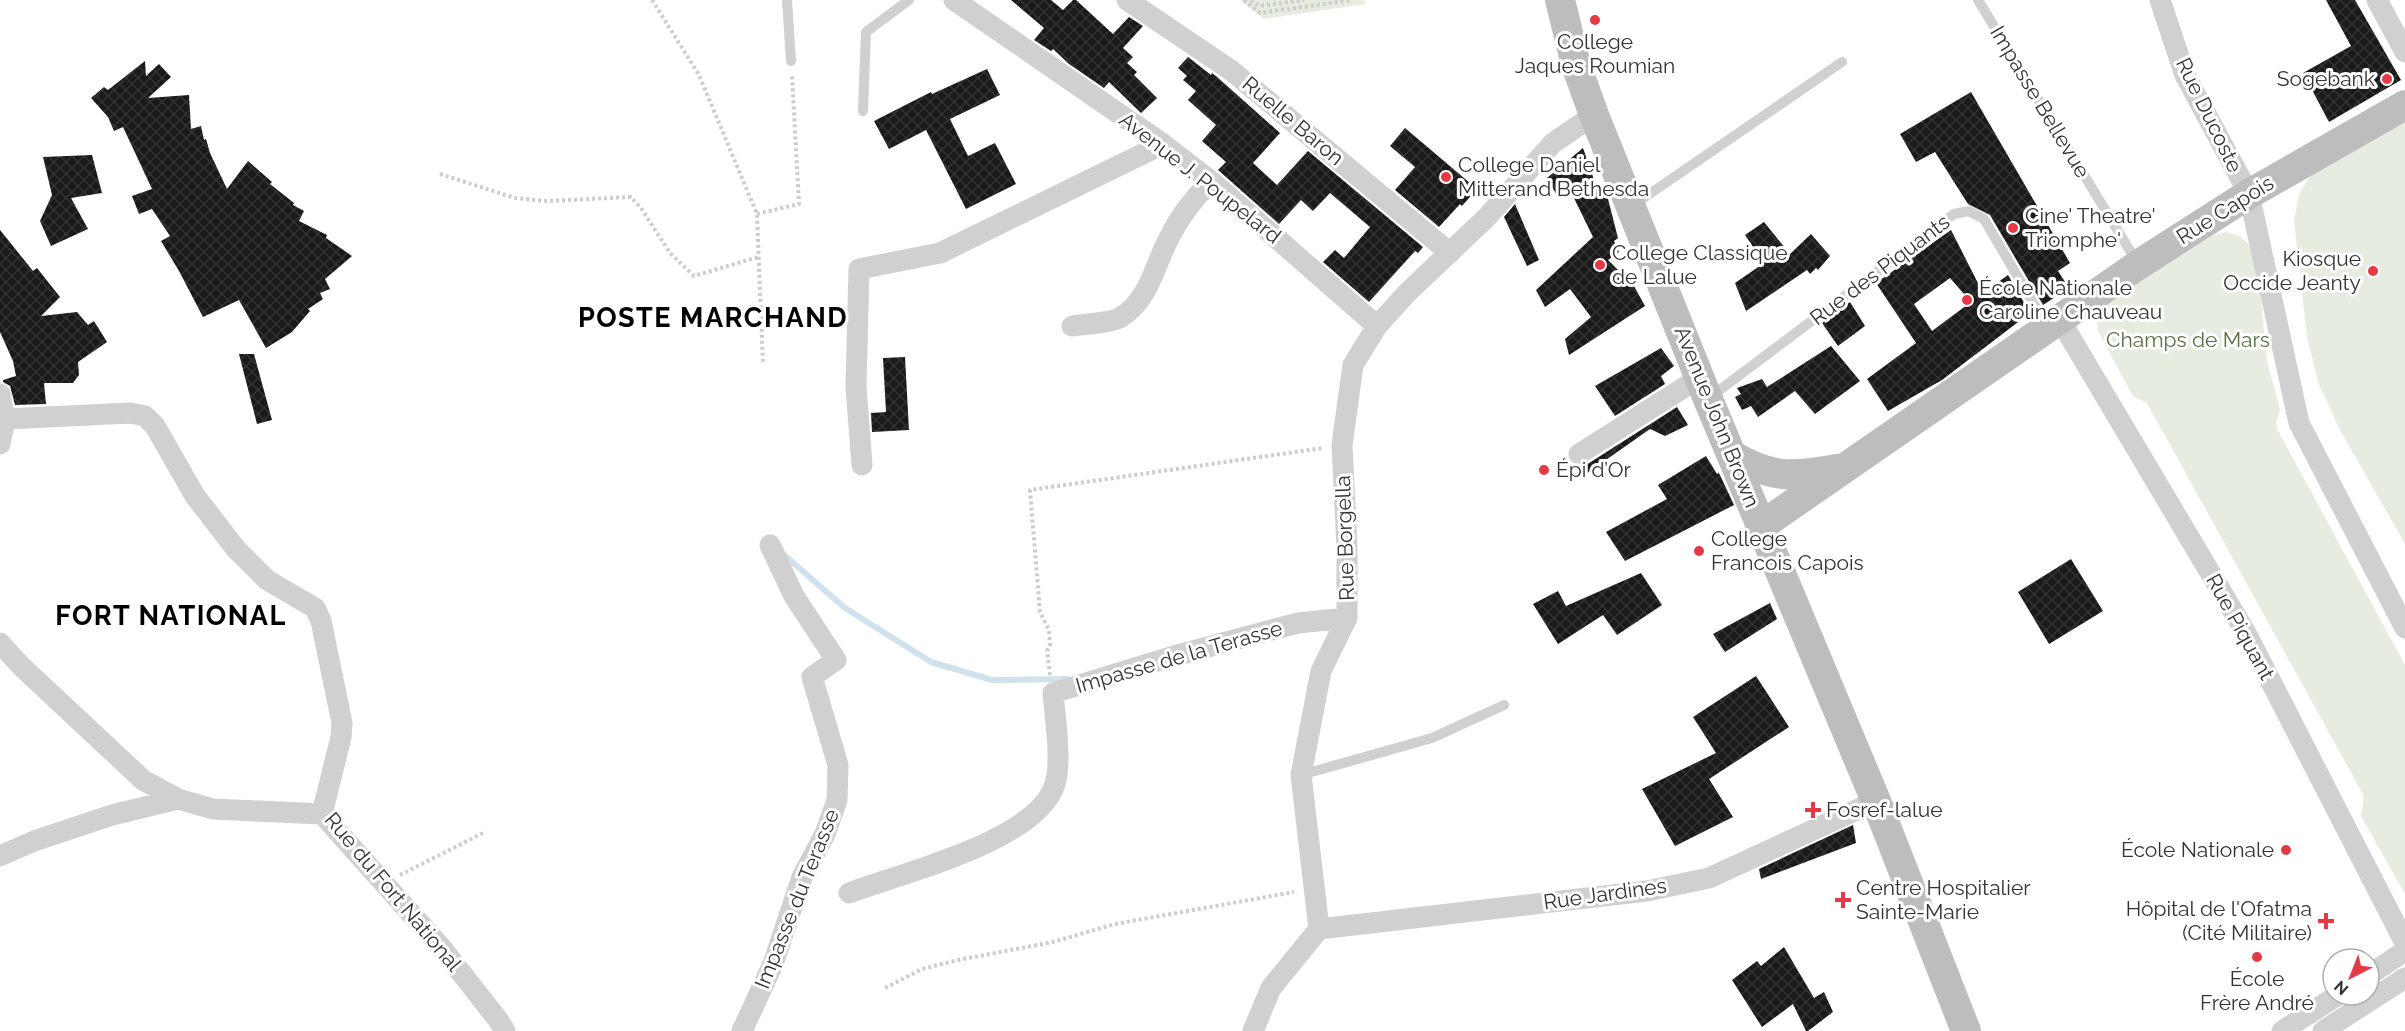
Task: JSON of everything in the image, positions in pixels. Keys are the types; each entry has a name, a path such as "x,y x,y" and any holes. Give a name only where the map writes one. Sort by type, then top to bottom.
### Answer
{"main road":[{"name":"Avenue John Brown","path":"1560,0 1576,65 1594,115 1703,388 1876,801 1966,1031"},
{"name":"Rue Capois","path":"1761,526 1843,467 2138,265 2249,194 2405,105"},
{"name":"Rue Capois","path":"1732,455 1757,469 1783,475 1843,467"}],"street":[{"name":"Avenue J. Poupelard","path":"954,0 1163,144 1211,181 1377,326"},
{"name":"Ruelle Baron","path":"1127,0 1232,71 1450,253"},
{"name":"Rue Ducoste","path":"2160,0 2185,75 2249,194 2299,423 2405,628"},
{"path":"2377,0 2405,52"},
{"name":"Rue Borgella","path":"1319,928 1301,775 1321,671 1347,618 1347,548 1342,446 1353,365 1377,326 1407,293 1487,217 1553,143 1594,115"},
{"path":"862,465 856,387 859,269 940,253 1163,144"},
{"path":"1072,326 1120,319 1139,302 1152,279 1167,241 1188,204 1211,181"},
{"name":"Rue Piquant","path":"2054,324 2246,633 2405,943"},
{"path":"1579,454 1703,388"},
{"path":"0,394 5,419 0,444"},
{"name":"Rue du Fort National","path":"5,419 130,413 145,416 155,426 195,496 236,549 267,580 315,608 321,621 342,723 341,737 322,814 441,947 505,1031"},
{"name":"Impasse du Terasse","path":"742,1031 773,964 802,877 825,834 837,800 838,765 812,678 836,660 794,596 770,545"},
{"name":"Impasse de la Terasse","path":"849,893 975,850 1015,827 1044,804 1055,784 1057,754 1053,693 1174,656 1298,623 1347,618"},
{"path":"0,642 21,666 143,780 178,799 213,809 322,814"},
{"path":"0,856 34,841 112,815 178,799"},
{"name":"Rue Jardines","path":"1319,928 1647,891 1709,878 1876,801"},
{"path":"1253,1031 1271,988 1319,928"},
{"path":"2381,967 2405,951"},
{"path":"2323,1031 2405,978"},
{"path":"2282,1031 2321,1006"}],"lane":[{"path":"787,0 791,61"},
{"path":"863,111 866,32 909,0"},
{"name":"Impasse Bellevue","path":"1978,0 2138,265"},
{"path":"1632,207 1842,62"},
{"name":"Rue des Piquants","path":"1703,388 1954,214 1969,211 1984,219 2054,324"},
{"path":"1301,775 1432,738 1504,705"}],"path":[{"path":"652,0 699,75 757,214 763,365"},
{"path":"1244,0 1260,13 1352,0"},
{"path":"1251,0 1258,6 1304,0"},
{"path":"757,214 799,204 791,61"},
{"path":"440,174 515,198 547,201 631,197 638,203 670,253 694,276 759,257"},
{"path":"1050,673 1047,651 1050,646 1049,630 1040,612 1030,490 1342,446"},
{"path":"385,883 485,832"},
{"path":"885,988 922,969 958,960 1053,942 1115,924 1314,888"}],"green space":[{"path":"1240,0 1364,0 1366,4 1264,19"},
{"path":"2405,121 2405,544 2339,428 2318,382 2307,337 2294,221 2299,194 2310,176"},
{"name":"Champs de Mars","path":"2225,232 2240,236 2250,246 2259,281 2267,361 2280,410 2276,422 2277,429 2405,665 2405,894 2361,816 2364,796 2147,403 2133,396 2098,331 2097,318 2102,307 2111,298 2212,236"}],"building":[{"path":"1011,0 1051,0 1063,10 1073,0 1076,0 1113,34 1129,17 1143,26 1123,48 1133,57 1127,63 1137,72 1134,75 1157,98 1141,113 1109,82 1104,88 1069,64 1053,49 1051,51 1034,40 1044,28"},
{"path":"2326,0 2355,0 2401,80 2329,122 2303,73 2351,46"},
{"path":"1188,57 1211,75 1212,73 1216,76 1280,133 1253,163 1277,185 1308,151 1423,247 1418,253 1415,251 1369,302 1323,262 1335,250 1344,258 1370,227 1330,193 1313,211 1301,200 1279,224 1218,170 1226,162 1202,141 1216,125 1188,100 1196,91 1183,80 1187,76 1178,68"},
{"path":"145,61 146,76 159,64 171,77 148,98 189,95 191,129 201,126 204,140 206,139 227,189 248,161 272,182 270,184 294,203 293,205 304,211 299,221 327,235 326,238 352,256 325,279 330,289 320,293 323,299 308,309 310,311 292,332 266,348 239,300 203,317 161,241 170,236 152,209 139,214 132,196 152,189 123,127 114,131 108,117 91,98 104,87 108,90"},
{"path":"987,69 1000,95 950,119 968,156 995,143 1016,184 966,209 926,130 889,149 874,121 931,92 932,94"},
{"path":"1971,92 2070,263 2058,271 2069,288 2043,305 1990,215 1968,204 1935,152 1916,162 1900,134"},
{"path":"1405,128 1477,189 1439,227 1395,190 1415,167 1390,146"},
{"path":"1583,148 1599,194 1606,191 1618,238 1614,241 1619,252 1608,260 1634,286 1645,306 1569,355 1565,339 1591,317 1570,289 1545,307 1536,290 1593,237 1571,192 1559,199 1547,178"},
{"path":"92,155 102,193 71,198 88,229 51,246 40,221 52,195 43,157"},
{"path":"1515,204 1539,260 1527,266 1504,217"},
{"path":"1764,222 1790,254 1811,234 1830,256 1818,270 1816,268 1810,274 1807,270 1746,311 1735,283 1764,263 1745,235"},
{"path":"0,230 33,271 37,268 60,297 41,316 77,312 88,325 94,321 107,342 78,362 79,375 73,383 44,383 46,404 15,405 10,386 3,382 3,380 16,376 13,361 0,332"},
{"path":"1951,230 1983,293 2008,275 2030,313 1942,380 1888,411 1867,379 1916,343 1876,283","holes":["1950,278 1971,302 1932,331 1914,304"]},
{"path":"1850,302 1865,326 1838,346 1822,323"},
{"path":"1831,346 1860,381 1815,414 1795,391 1758,417 1751,406 1742,410 1735,397 1741,394 1737,388 1762,379 1767,387"},
{"path":"1661,348 1674,366 1661,376 1665,384 1615,416 1595,386"},
{"path":"239,354 254,354 272,420 257,424"},
{"path":"905,357 909,430 872,432 871,413 886,412 883,358"},
{"path":"1677,407 1688,425 1665,436 1650,429 1583,476 1578,466 1586,465"},
{"path":"1706,456 1717,474 1719,473 1734,505 1625,561 1606,532 1667,499 1658,485"},
{"path":"2071,559 2103,611 2049,644 2018,592"},
{"path":"1641,573 1662,605 1617,635 1603,615 1558,644 1533,604 1558,591 1566,606"},
{"path":"1770,603 1777,619 1725,652 1713,634"},
{"path":"1756,676 1789,727 1709,779 1733,817 1675,846 1642,789 1716,753 1693,717"},
{"path":"1853,825 1856,843 1761,879 1759,869"},
{"path":"1784,947 1814,998 1824,992 1833,1012 1808,1031 1793,1004 1762,1027 1732,980 1757,961 1761,966"}],"waterway":[{"path":"783,554 845,608 931,662 992,680 1067,679"}],"place":[{"name":"College Jaques Roumian","path":"1595,20"},
{"name":"Sogebank","path":"2387,79"},
{"name":"College Daniel Mitterand Bethesda","path":"1446,177"},
{"name":"Cine' Theatre' Triomphe'","path":"2013,228"},
{"name":"College Classique de Lalue","path":"1600,265"},
{"name":"Kiosque Occide Jeanty","path":"2373,271"},
{"name":"École Nationale Caroline Chauveau","path":"1967,300"},
{"name":"Épi d’Or","path":"1544,470"},
{"name":"College Francois Capois","path":"1699,551"},
{"name":"Fosref-lalue","path":"1813,810"},
{"name":"École Nationale","path":"2286,850"},
{"name":"Centre Hospitalier Sainte-Marie","path":"1843,900"},
{"name":"Hôpital de l'Ofatma (Cité Militaire)","path":"2326,921"},
{"name":"École Frère André","path":"2257,957"}],"district":[{"name":"POSTE MARCHAND","path":"713,318"},
{"name":"FORT NATIONAL","path":"171,616"}]}
